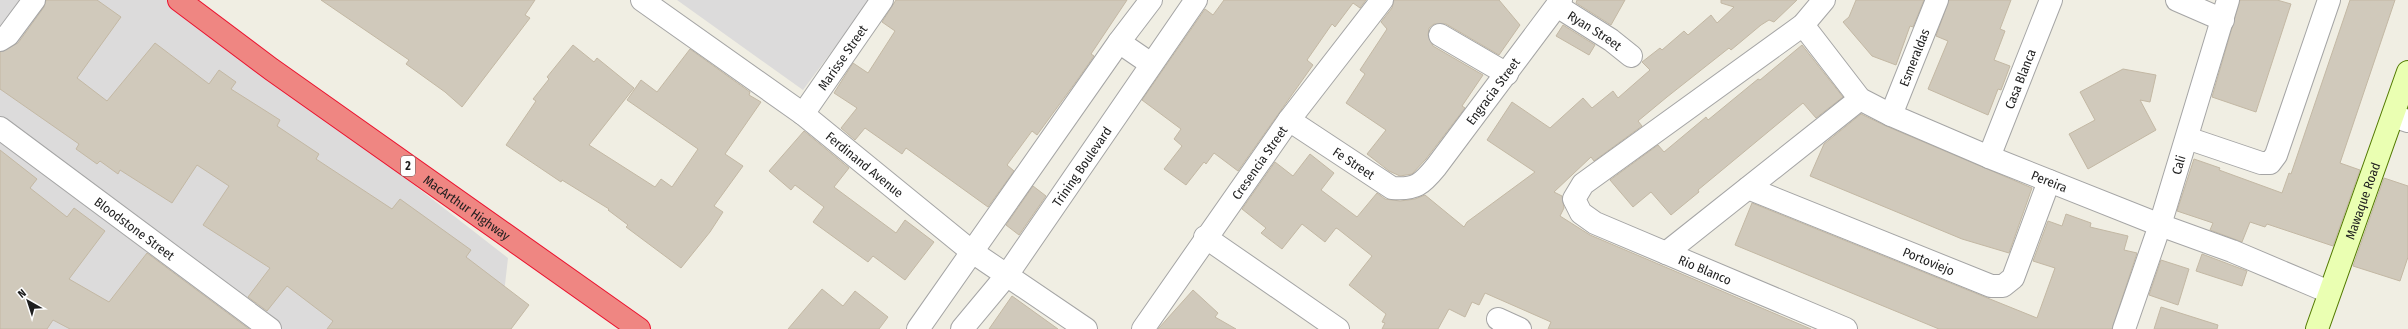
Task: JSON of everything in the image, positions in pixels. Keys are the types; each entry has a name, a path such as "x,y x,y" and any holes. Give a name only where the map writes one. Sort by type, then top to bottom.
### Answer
{"highway":[{"name":"MacArthur Highway","path":"179,0 271,69 639,329"}],"main road":[{"name":"Mawaque Road","path":"2316,329 2329,292 2400,119 2408,72"}],"street":[{"path":"0,21 16,0"},
{"path":"0,40 8,35 34,0"},
{"name":"Ferdinand Avenue","path":"642,0 803,114 971,251 1086,329"},
{"name":"Marisse Street","path":"803,114 882,0"},
{"path":"918,329 971,251 1119,42 1151,0"},
{"name":"Trining Boulevard","path":"962,329 1006,275 1196,0"},
{"name":"Cresencia Street","path":"1143,329 1205,237 1290,120 1382,0"},
{"path":"1803,25 1824,0"},
{"name":"Esmeraldas","path":"1891,115 1937,0"},
{"name":"Casa Blanca","path":"1989,158 2051,0"},
{"path":"2177,0 2226,10"},
{"path":"2187,138 2261,163 2270,163 2276,155 2329,0"},
{"name":"Ryan Street","path":"1559,3 1631,56"},
{"name":"Engracia Street","path":"1423,182 1507,74 1559,3"},
{"name":"Cali","path":"2124,329 2160,226 2226,10"},
{"name":"Pereira","path":"1803,25 1860,99 1891,115 1989,158 2160,226 2232,251 2329,292"},
{"name":"Rio Blanco","path":"1803,25 1583,184 1574,199 1581,213 1595,223 1846,329"},
{"path":"1440,35 1507,74"},
{"path":"1119,42 1151,64"},
{"path":"1666,253 1860,99"},
{"name":"Fe Street","path":"1290,120 1392,188 1408,190 1423,182"},
{"name":"Bloodstone Street","path":"0,128 270,329"},
{"name":"Portoviejo","path":"1748,188 1991,286 2003,286 2013,278 2049,181"},
{"path":"1205,237 1338,329"},
{"path":"1498,319 1520,329"}],"shaded area":[{"path":"0,0 176,0 508,258 500,329 0,329"},
{"path":"677,0 870,0 803,90"}],"building":[{"path":"46,0 97,0 121,17 77,78 107,101 155,43 209,84 219,70 236,82 231,89 280,120 277,126 319,154 316,159 392,209 400,199 471,250 466,257 529,305 511,329 327,329 333,321 287,286 267,311 248,297 270,268 203,225 229,186 197,165 172,203 120,170 118,174 100,161 97,164 76,149 79,144 0,89 0,52 18,43 44,7"},
{"path":"321,0 535,0 525,15 530,18 462,107 445,92 406,64 409,60"},
{"path":"896,0 1127,0 1091,54 1094,56 1078,79 1037,135 1032,131 1007,165 1014,171 988,207 906,148 902,154 865,128 855,140 841,128 857,108 834,93 853,63 868,73 895,31 882,22"},
{"path":"1224,0 1366,0 1360,8 1353,3 1335,27 1332,24 1307,60 1313,65 1238,171 1214,153 1206,164 1204,162 1186,185 1164,169 1182,146 1174,139 1181,129 1142,100 1205,9 1213,15"},
{"path":"1394,0 1499,0 1520,25 1499,55 1446,24 1434,24 1429,28 1428,35 1433,46 1483,75 1462,106 1465,108 1426,159 1412,174 1400,176 1389,171 1367,154 1386,130 1346,103 1365,74 1360,70 1387,29 1381,22 1392,8"},
{"path":"1577,0 1625,0 1611,25 1576,3"},
{"path":"1721,0 1797,0 1774,22 1769,20 1761,25 1731,50 1729,48 1667,97 1638,121 1642,126 1594,161 1591,157 1554,192 1562,196 1564,208 1560,216 1590,235 1811,329 1548,329 1551,322 1485,293 1479,305 1472,302 1465,317 1449,309 1438,329 1382,329 1385,323 1382,322 1386,314 1349,285 1372,256 1336,228 1325,242 1302,224 1282,249 1261,233 1266,228 1242,209 1275,162 1293,176 1310,154 1334,173 1321,190 1357,217 1377,193 1385,199 1400,201 1415,199 1425,195 1464,227 1467,222 1535,172 1487,140 1512,102 1550,128 1583,98 1592,108 1613,91 1618,98 1650,70 1642,62 1660,48 1662,50 1684,31 1688,35 1711,15 1717,23 1734,7 1721,3"},
{"path":"1856,0 1924,0 1913,27 1910,26 1896,65 1872,56 1843,22 1849,17"},
{"path":"1949,0 2011,0 2000,29 2005,31 1994,60 2010,66 2001,90 1998,89 1988,115 1928,89 1948,41 1936,36"},
{"path":"2240,0 2277,0 2291,4 2256,112 2212,97"},
{"path":"2350,0 2395,0 2340,163 2360,170 2333,246 2267,224 2265,227 2250,222 2242,242 2210,230 2213,223 2177,211 2194,159 2220,168 2219,170 2282,193 2289,173 2291,174"},
{"path":"1563,25 1595,45 1589,55 1556,36"},
{"path":"573,45 594,62 597,58 634,88 589,145 655,187 661,179 672,187 698,149 627,100 641,80 657,92 690,49 750,92 749,95 761,102 725,154 743,166 714,206 723,212 710,232 681,268 626,227 628,225 608,210 609,209 562,180 561,182 506,145 536,101 533,99 549,79 547,77"},
{"path":"1802,45 1843,97 1816,118 1803,103 1698,190 1699,192 1671,215 1651,192 1633,207 1610,180 1658,145 1664,152 1706,117 1708,120 1758,79 1760,80"},
{"path":"2123,69 2156,75 2150,102 2140,100 2156,130 2088,169 2069,134 2095,120 2080,92"},
{"path":"1861,114 2032,188 2009,253 1962,239 1810,176 1824,144"},
{"path":"804,131 849,168 834,187 896,233 905,220 934,242 905,280 873,256 868,262 813,222 824,207 795,185 791,190 769,171"},
{"path":"0,150 37,179 30,188 67,217 74,208 105,231 69,279 109,302 147,253 249,329 70,329 53,320 47,329 0,329"},
{"path":"2384,178 2408,186 2408,257 2400,281 2353,266"},
{"path":"1033,186 1046,196 1019,235 1006,225"},
{"path":"1752,203 2037,318 2055,268 2033,261 2048,221 2062,226 2066,214 2091,223 2090,227 2128,236 2124,250 2137,253 2112,329 1939,329 1735,245"},
{"path":"2202,254 2247,271 2242,286 2196,271"},
{"path":"2161,260 2189,269 2178,305 2149,295"},
{"path":"822,289 843,306 855,291 888,317 879,329 788,329"},
{"path":"1193,290 1218,313 1215,317 1236,329 1158,329"},
{"path":"1012,296 1058,329 989,329"},
{"path":"2161,307 2218,325 2217,329 2154,329"}]}
